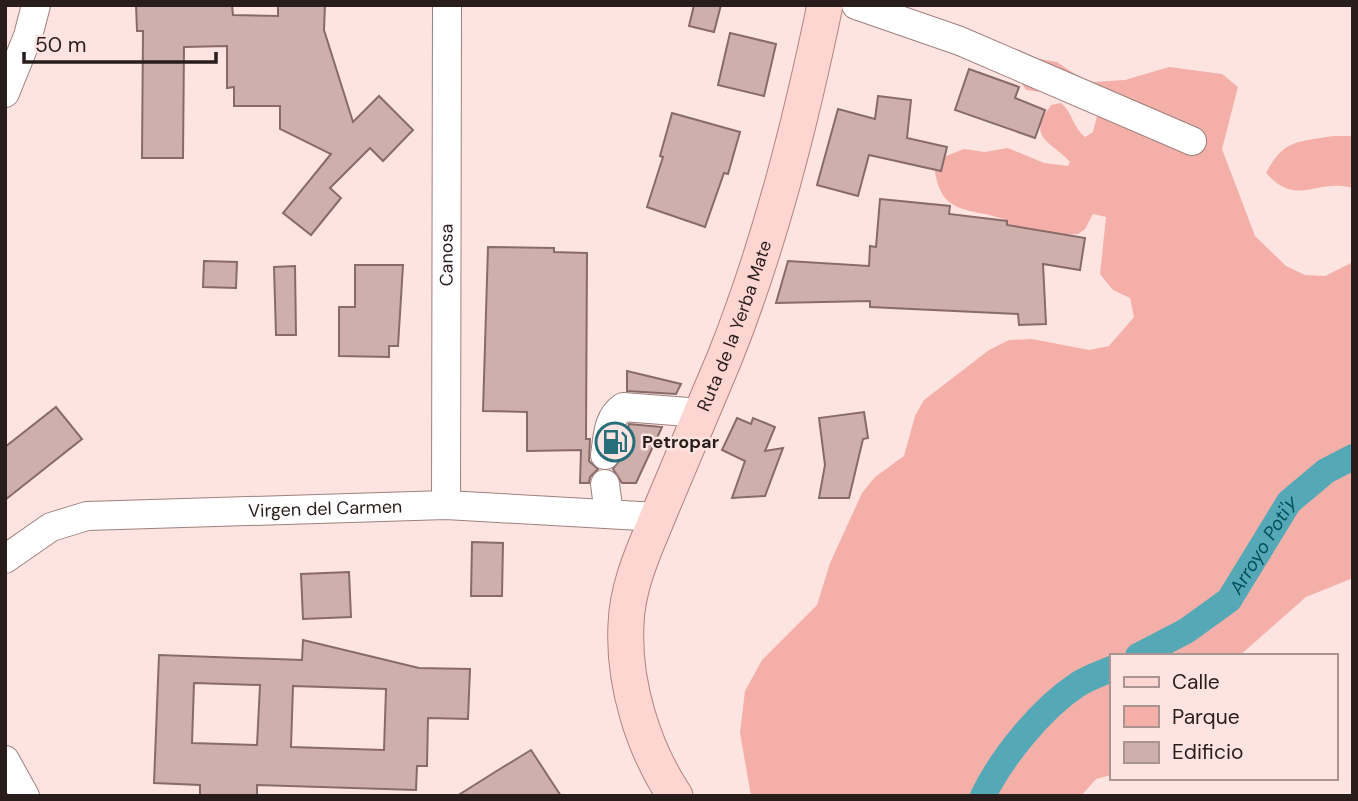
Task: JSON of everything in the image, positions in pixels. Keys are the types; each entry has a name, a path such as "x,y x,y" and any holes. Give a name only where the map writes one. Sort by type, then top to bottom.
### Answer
{"main road":[{"name":"Ruta de la Yerba Mate","path":"675,796 647,741 627,663 626,624 631,590 762,254 807,90 825,5"}],"street":[{"path":"5,93 36,5"},
{"name":"Canosa","path":"446,505 447,5"},
{"path":"856,5 960,41 1192,141"},
{"path":"605,455 610,424 614,413 622,407 701,412"},
{"path":"605,484 609,514"},
{"name":"Virgen del Carmen","path":"5,559 51,527 88,516 446,505 658,517"},
{"path":"5,760 25,796"}],"green space":[{"path":"1034,58 1057,62 1082,79 1093,82 1125,80 1169,67 1222,74 1238,87 1222,149 1255,236 1286,266 1305,275 1325,276 1353,262 1353,578 1306,597 1241,654 1110,654 1110,775 1096,779 1081,796 751,796 740,733 745,691 762,660 817,605 830,563 862,493 875,477 904,456 915,416 924,400 989,350 1009,340 1032,339 1089,350 1109,346 1134,317 1130,298 1113,290 1100,274 1106,217 1093,214 1085,229 1078,234 1016,238 1006,220 960,208 944,197 935,172 946,156 964,149 985,152 1008,148 1044,163 1068,166 1070,162 1049,144 1041,132 1040,125 1051,105 1061,103 1085,137 1093,132 1099,108 1067,95 1026,90 1020,81"},
{"path":"1333,136 1353,136 1353,188 1328,186 1307,190 1287,189 1266,173 1279,154 1293,144"}],"building":[{"path":"136,5 232,5 233,15 278,16 278,5 325,5 324,30 353,122 379,96 413,130 383,161 370,148 330,188 341,198 311,235 283,213 331,154 280,129 280,106 234,106 234,87 227,88 227,46 184,47 183,158 142,158 143,31 137,31"},
{"path":"694,5 721,5 714,32 689,26"},
{"path":"730,33 776,44 764,96 718,85"},
{"path":"969,69 1019,87 1015,98 1045,110 1035,138 955,110"},
{"path":"878,96 911,100 907,138 947,147 941,171 869,155 858,196 817,185 838,109 875,119"},
{"path":"672,113 740,132 728,174 724,173 705,227 647,207 663,157 660,156"},
{"path":"880,199 950,206 949,214 1007,221 1007,225 1085,238 1080,270 1043,264 1046,324 1019,325 1018,314 870,307 870,301 776,303 788,261 869,266 870,246 876,247"},
{"path":"488,247 554,248 554,252 587,253 586,439 590,439 589,461 598,469 590,477 589,483 580,483 581,450 527,451 527,412 483,411"},
{"path":"204,261 237,262 236,288 203,287"},
{"path":"355,265 403,265 398,346 389,346 389,357 339,356 339,307 355,307"},
{"path":"295,266 296,335 276,335 274,267"},
{"path":"627,371 681,384 676,394 627,391"},
{"path":"56,407 82,439 5,500 5,447"},
{"path":"864,412 868,438 863,439 849,498 819,498 825,465 819,418"},
{"path":"737,418 751,424 753,418 775,427 765,451 783,448 765,496 732,498 745,461 722,450"},
{"path":"629,424 662,427 636,483 622,483 613,469 621,458"},
{"path":"472,542 503,543 502,596 471,596"},
{"path":"349,572 351,617 303,619 301,574"},
{"path":"303,640 419,668 470,669 468,719 428,718 427,766 417,766 416,790 257,785 257,796 200,796 200,785 154,783 159,655 302,660","holes":["194,683 260,685 257,745 192,743","293,686 386,689 384,750 291,747"]},
{"path":"531,750 561,796 457,796 495,772"}],"waterway":[{"name":"Arroyo Poti'y","path":"1142,654 1186,631 1229,600 1289,502 1326,471 1353,457"},
{"name":"Arroyo Poti'y","path":"983,796 1012,750 1036,720 1063,695 1110,669"}],"place":[{"name":"Petropar","path":"615,442"}]}
